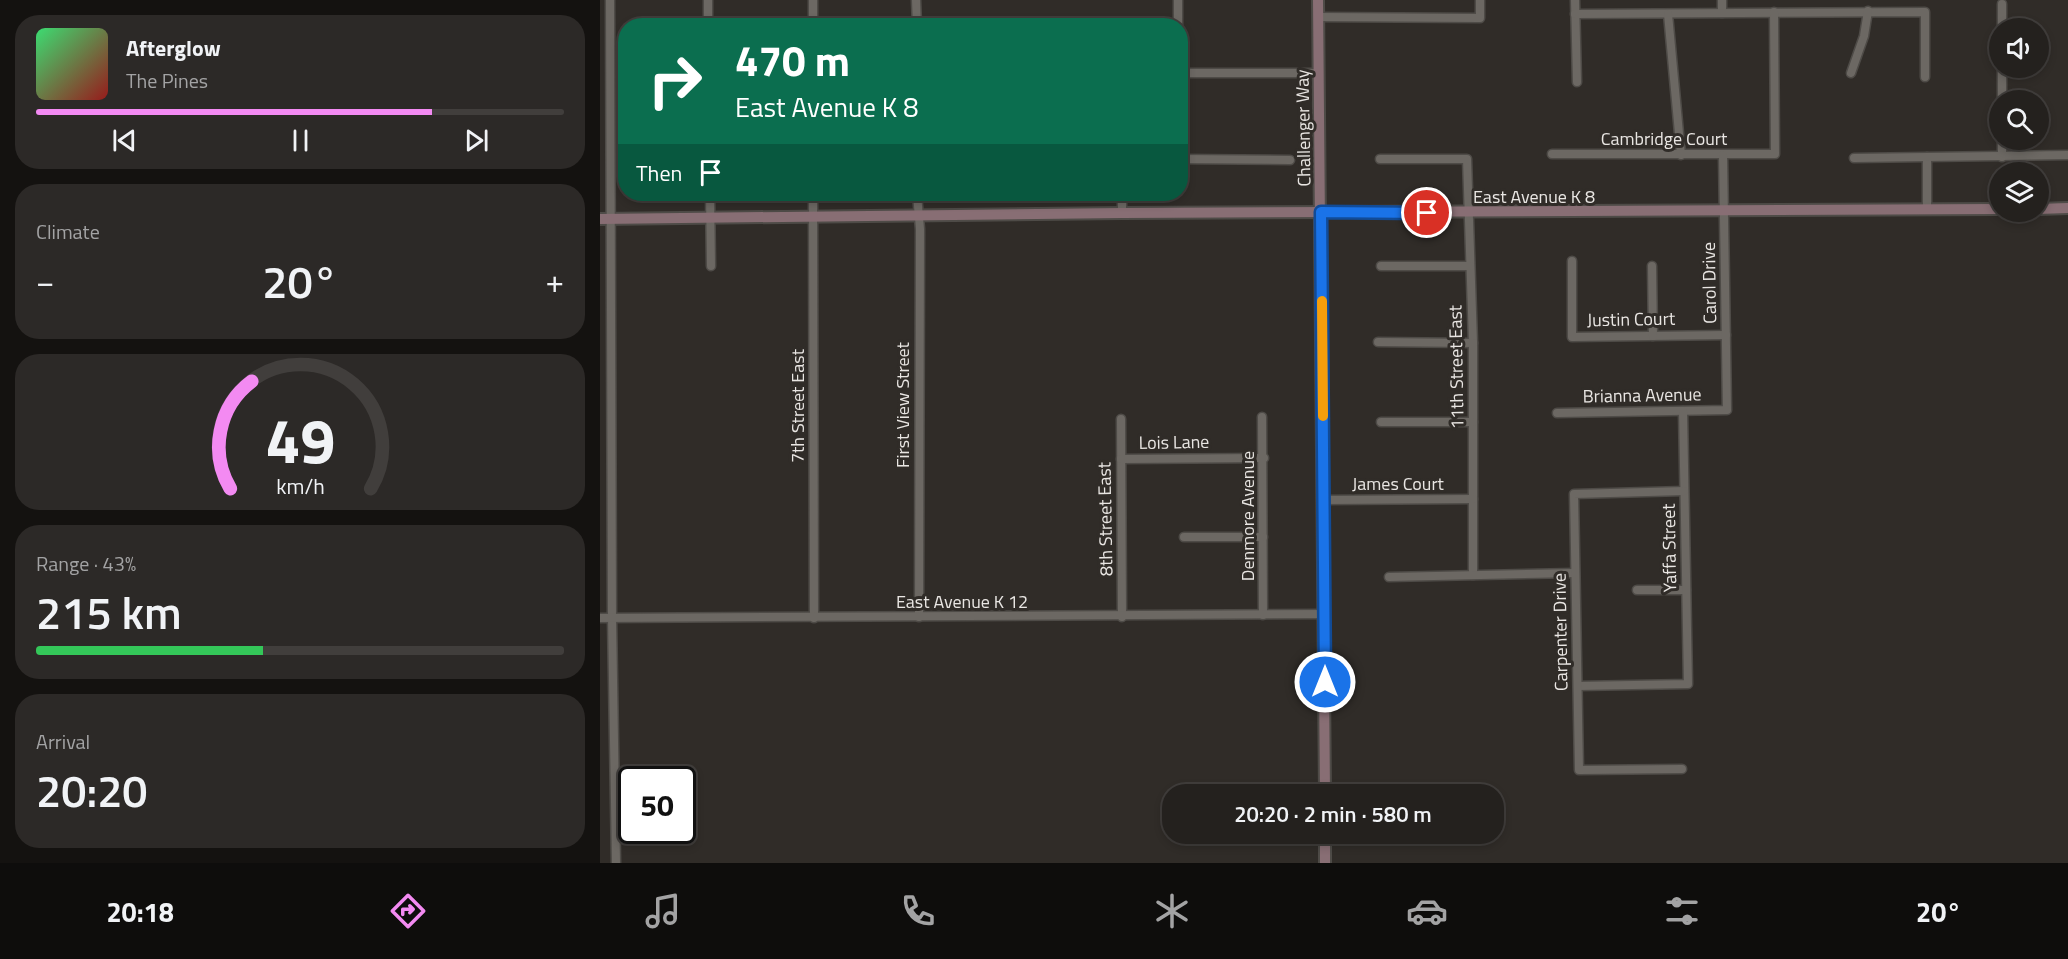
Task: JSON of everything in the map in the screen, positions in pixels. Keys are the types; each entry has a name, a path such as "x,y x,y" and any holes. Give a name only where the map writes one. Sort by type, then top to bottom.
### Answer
{"street":[{"path":"610,0 612,618 616,863"},
{"path":"708,0 708,18"},
{"path":"813,0 813,18"},
{"path":"916,0 916,18"},
{"path":"1178,0 1178,18"},
{"name":"Challenger Way","path":"1318,0 1325,784"},
{"path":"1318,17 1480,18 1480,0"},
{"path":"1575,0 1577,82"},
{"path":"1722,0 1722,13"},
{"path":"1820,0 1820,11"},
{"path":"2002,4 2002,18"},
{"path":"1851,73 1864,36 1868,11"},
{"name":"Cambridge Court","path":"1552,154 1775,154 1774,12"},
{"path":"1575,14 1925,12 1925,76"},
{"path":"1668,14 1681,155"},
{"path":"1188,73 1318,73"},
{"path":"2002,150 2002,157"},
{"name":"Carol Drive","path":"1723,155 1727,410"},
{"path":"1854,158 2068,155"},
{"path":"1927,157 1927,210"},
{"path":"1188,159 1290,160"},
{"name":"11th Street East","path":"1380,159 1467,159 1473,343 1473,575"},
{"path":"710,201 711,266"},
{"name":"7th Street East","path":"813,201 814,618"},
{"name":"First View Street","path":"918,201 919,617"},
{"path":"1122,201 1122,213"},
{"path":"2049,209 2068,208"},
{"name":"East Avenue K 8","path":"600,219 1122,213 1989,209"},
{"name":"Justin Court","path":"1572,261 1572,337 1726,334"},
{"path":"1381,266 1470,266"},
{"path":"1652,266 1653,336"},
{"path":"1378,342 1473,343"},
{"name":"Brianna Avenue","path":"1557,413 1727,410"},
{"name":"Yaffa Street","path":"1578,686 1688,684 1683,411"},
{"name":"Denmore Avenue","path":"1262,417 1263,615"},
{"name":"8th Street East","path":"1121,419 1122,617"},
{"path":"1381,422 1473,422"},
{"name":"Lois Lane","path":"1121,459 1264,458"},
{"name":"Carpenter Drive","path":"1682,769 1580,770 1574,494 1684,491"},
{"name":"James Court","path":"1323,500 1473,499"},
{"path":"1184,537 1263,537"},
{"path":"1389,577 1575,573"},
{"path":"1637,590 1686,590"},
{"name":"East Avenue K 12","path":"600,618 1122,617 1324,614"},
{"path":"1325,844 1325,863"}],"slow traffic":[{"path":"1322,301 1323,416"}],"route":[{"path":"1325,682 1321,212 1427,213"}]}
